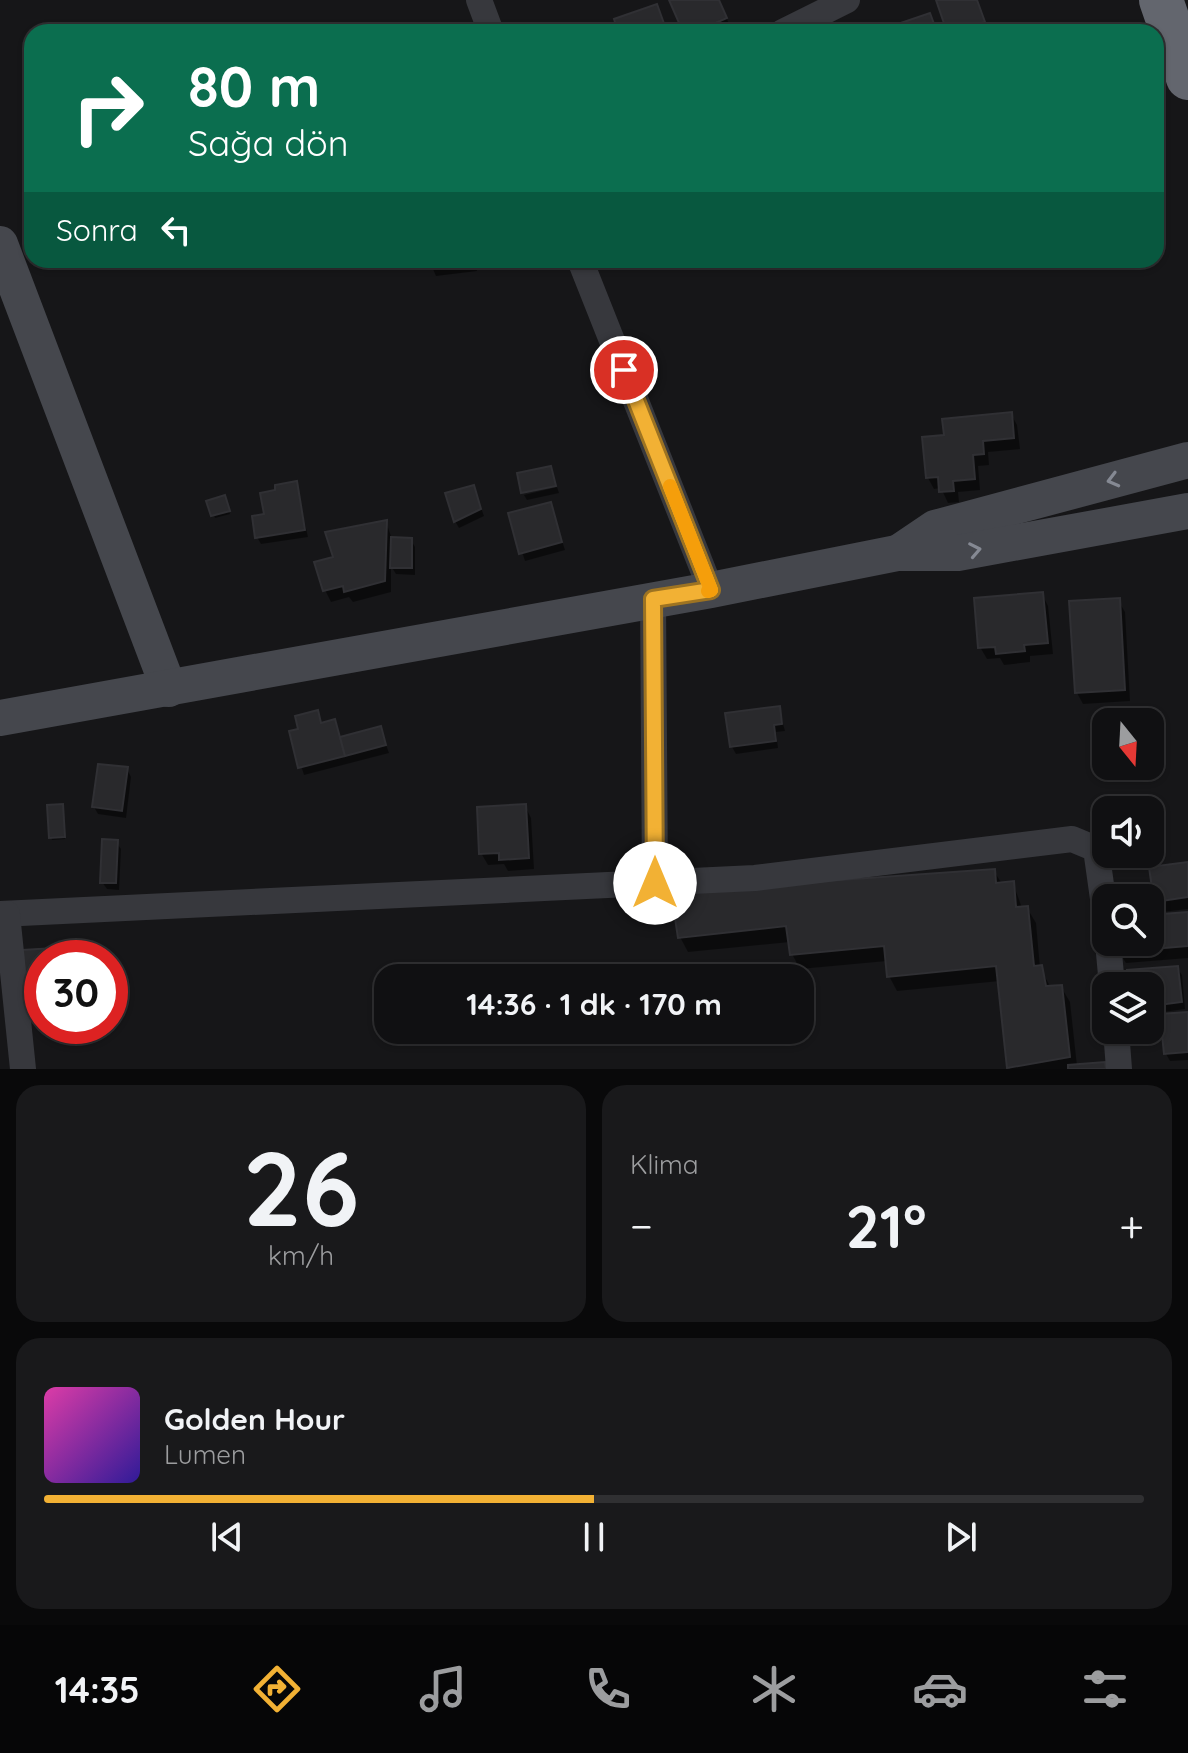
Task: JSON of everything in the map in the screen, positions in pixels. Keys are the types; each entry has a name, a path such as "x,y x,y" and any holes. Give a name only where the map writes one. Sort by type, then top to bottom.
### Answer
{"highway":[{"path":"1161,0 1188,78"}],"street":[{"path":"479,0 488,24"},
{"path":"799,24 847,0"},
{"path":"0,244 169,689"},
{"path":"583,268 711,590"},
{"path":"897,553 935,528 1188,460"},
{"path":"0,718 711,590 897,553 958,553 1188,511"},
{"path":"653,599 655,883"},
{"path":"23,1069 3,914 755,878 1072,839 1096,849 1101,884"},
{"path":"1117,1044 1119,1069"}],"building":[{"path":"669,0 719,0 727,18 713,24 680,24"},
{"path":"936,0 977,0 985,22 977,24 944,24"},
{"path":"657,4 664,24 616,24 614,19"},
{"path":"930,13 934,24 898,24"},
{"path":"1012,412 1014,438 983,441 984,454 973,455 975,479 953,481 954,491 939,492 938,477 926,478 922,437 944,435 942,419"},
{"path":"551,466 556,486 521,493 517,473"},
{"path":"297,481 305,530 255,538 252,516 264,514 260,493 275,490 275,485"},
{"path":"474,485 481,509 454,522 445,493"},
{"path":"225,495 230,511 211,516 206,501"},
{"path":"551,502 562,542 519,554 508,513"},
{"path":"387,520 385,581 344,592 343,586 323,591 314,562 333,557 325,532"},
{"path":"391,537 412,538 412,568 390,568"},
{"path":"1043,592 1048,643 1024,645 1025,651 996,654 995,647 978,648 974,598"},
{"path":"1120,598 1125,690 1075,693 1069,601"},
{"path":"780,706 782,724 774,725 776,741 730,747 725,713"},
{"path":"318,710 321,723 335,719 345,756 298,768 289,731 298,729 295,716"},
{"path":"381,726 386,745 345,756 340,737"},
{"path":"98,764 128,767 122,811 92,807"},
{"path":"63,804 65,837 49,838 47,805"},
{"path":"526,804 529,858 499,860 499,853 479,854 477,807"},
{"path":"102,839 118,840 116,883 100,883"},
{"path":"1188,862 1188,897 1164,901 1164,884 1151,884 1149,868 1164,868 1164,865"},
{"path":"995,869 996,883 1014,881 1016,907 1028,906 1034,966 1042,965 1046,986 1062,985 1070,1057 1007,1068 996,966 887,977 884,946 790,955 786,926 678,938 671,892"},
{"path":"1188,912 1188,946 1164,948 1164,914"},
{"path":"1178,966 1182,1002 1164,1004 1164,972 1127,970"},
{"path":"1188,1012 1188,1052 1164,1054 1164,1014"},
{"path":"1105,1062 1106,1069 1068,1069 1068,1065"}],"slow traffic":[{"path":"670,486 711,590 708,591"}],"route":[{"path":"624,370 711,590 653,599 655,883"}]}
